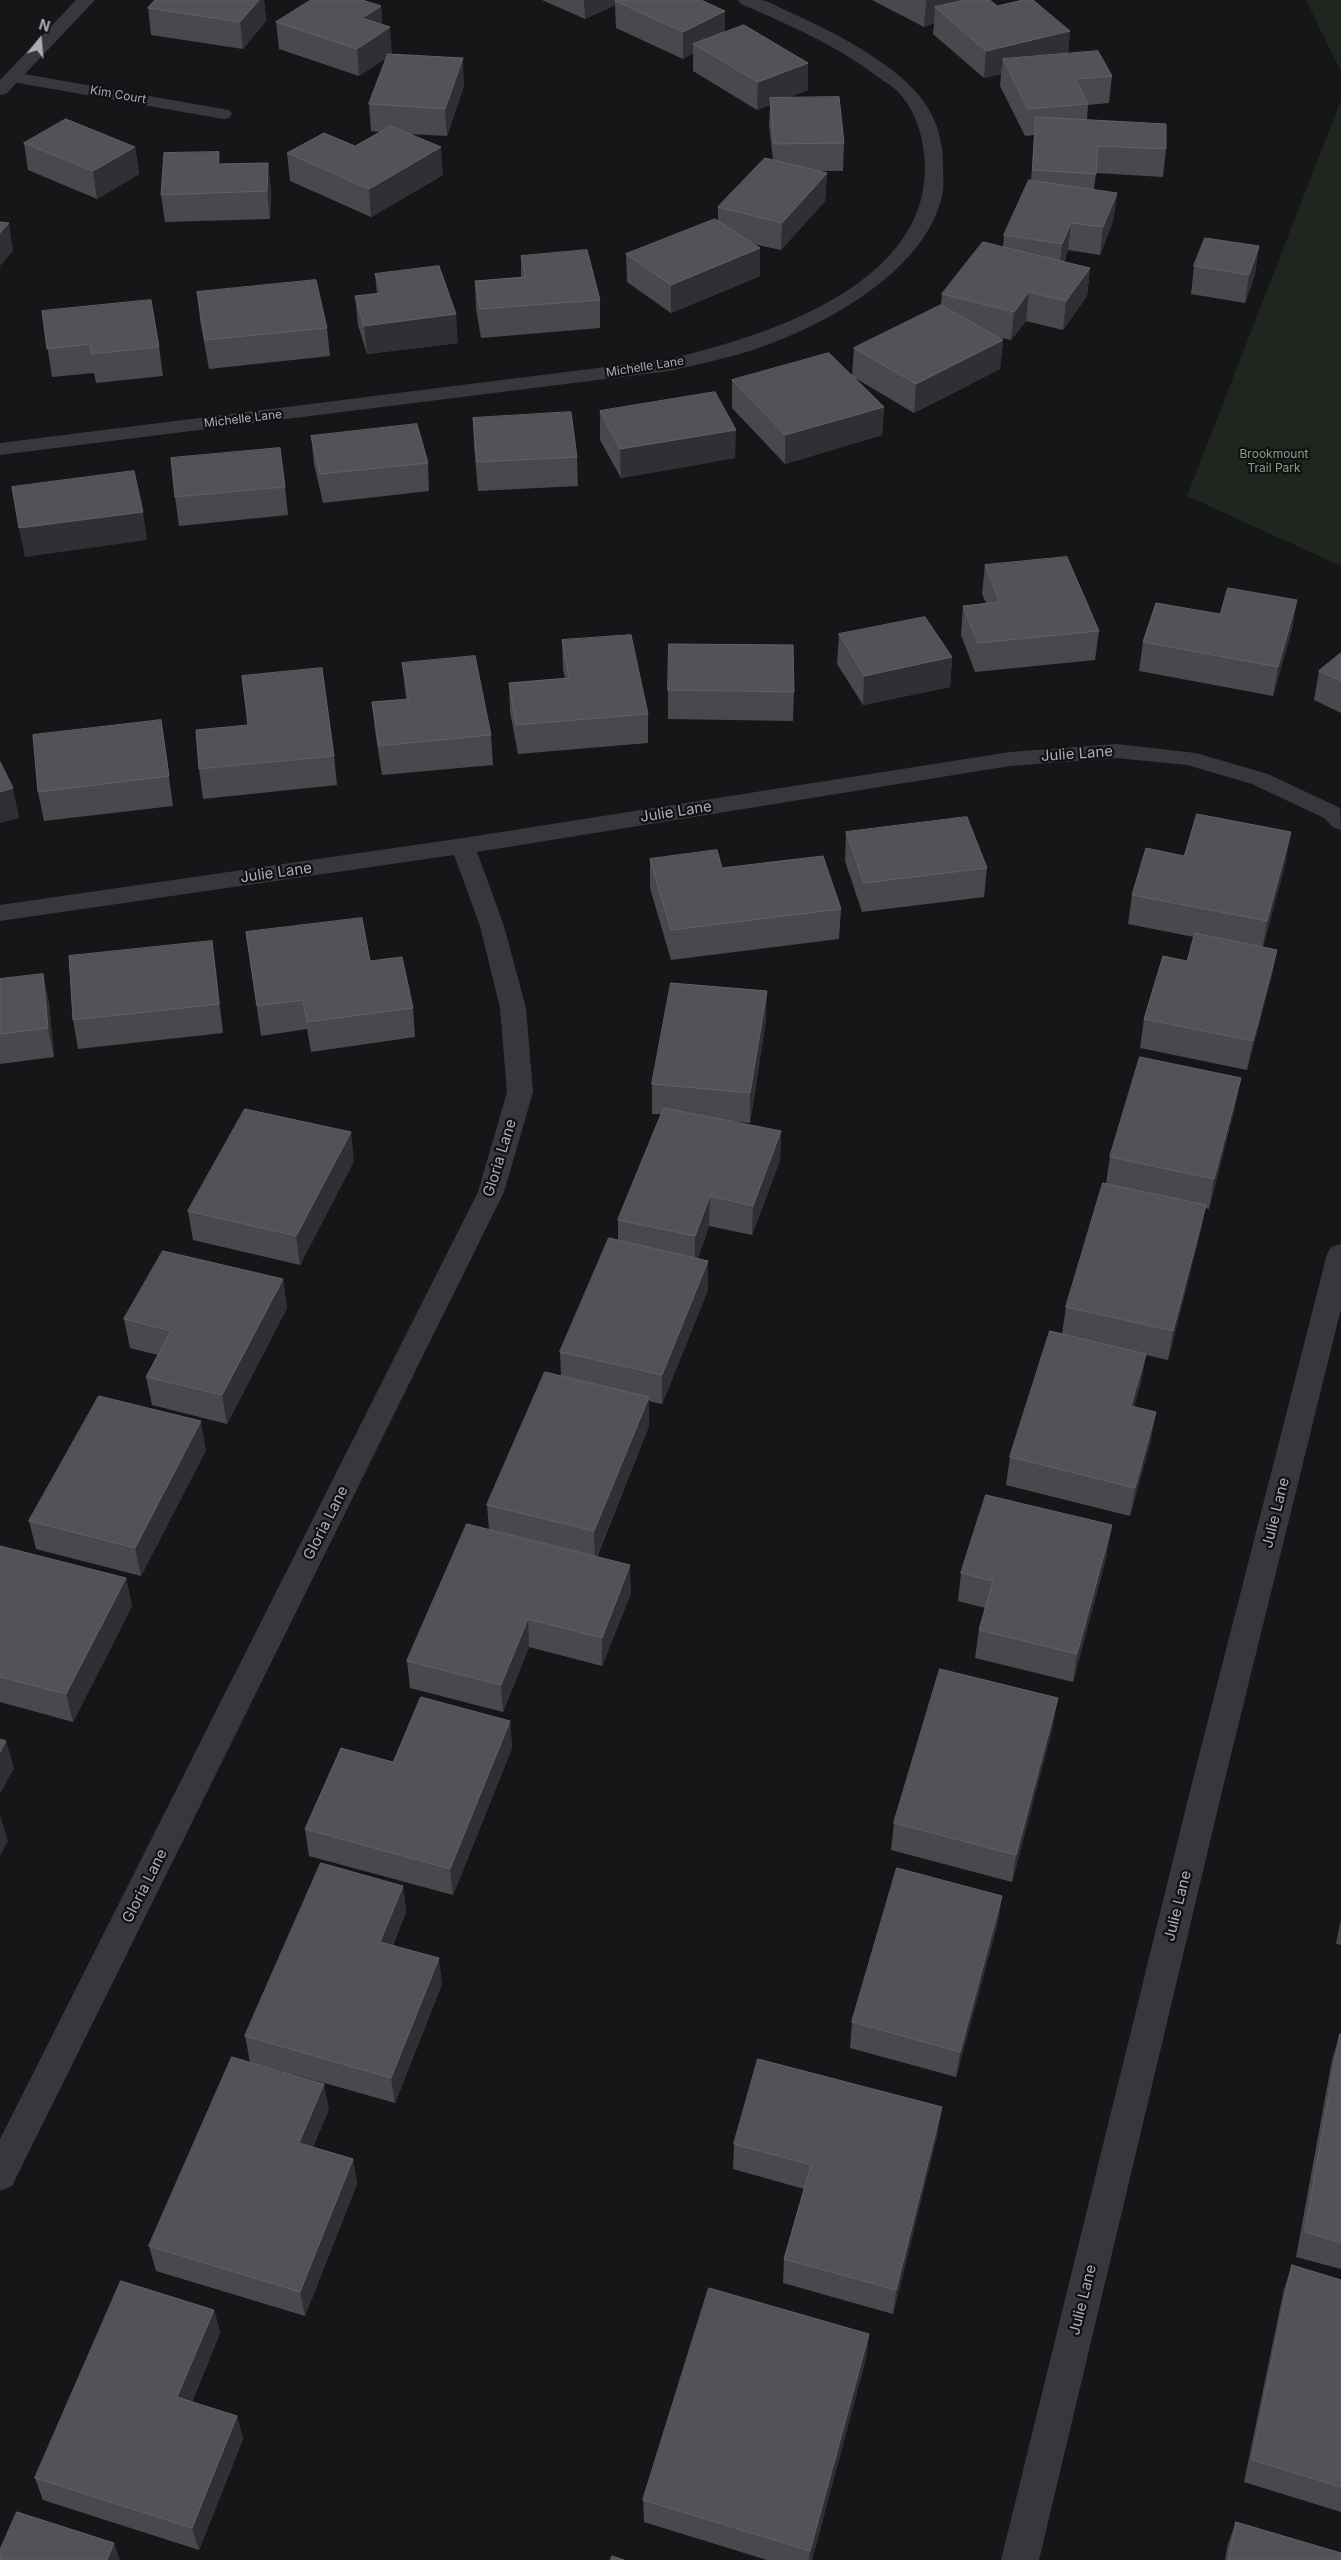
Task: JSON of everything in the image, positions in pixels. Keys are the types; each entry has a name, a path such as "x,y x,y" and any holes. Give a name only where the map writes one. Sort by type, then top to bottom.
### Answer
{"street":[{"path":"6,83 86,0"},
{"name":"Michelle Lane","path":"0,449 669,365 753,344 809,320 887,270 917,234 931,208 937,176 933,150 925,118 907,90 867,58 797,22 747,0"},
{"name":"Kim Court","path":"6,83 223,114"},
{"name":"Julie Lane","path":"0,913 463,846 1010,759 1116,751 1188,758 1260,779 1332,813 1341,822"},
{"name":"Gloria Lane","path":"0,2175 491,1192 520,1092 512,1008 492,926 463,846"},
{"name":"Julie Lane","path":"1020,2560 1202,1807 1341,1254"}],"green space":[{"path":"1306,0 1341,0 1341,72"},
{"name":"Brookmount Trail Park","path":"1341,100 1341,566 1187,496"}],"building":[{"path":"155,0 259,0 240,22 148,8"},
{"path":"311,0 362,0 381,6 362,18 390,27 357,49 276,22"},
{"path":"701,0 725,11 683,32 615,1"},
{"path":"965,0 990,0 997,6 1023,0 1033,0 1070,31 986,51 935,7"},
{"path":"744,25 808,63 758,82 693,44"},
{"path":"1098,51 1112,76 1075,79 1088,104 1028,109 1003,59"},
{"path":"388,54 463,58 445,109 369,104"},
{"path":"839,97 844,143 774,144 770,98"},
{"path":"1036,117 1166,124 1166,149 1098,146 1096,174 1033,170"},
{"path":"66,119 135,147 93,171 24,143"},
{"path":"391,126 441,147 369,189 287,153 324,133 355,146"},
{"path":"219,152 218,164 268,163 267,191 161,195 164,153"},
{"path":"765,158 827,173 782,223 718,207"},
{"path":"1029,180 1117,193 1103,227 1071,223 1062,244 1004,235"},
{"path":"715,219 760,248 671,285 626,254"},
{"path":"0,222 9,223 0,233"},
{"path":"1205,238 1259,246 1249,275 1194,266"},
{"path":"983,242 1090,268 1066,301 1029,292 1014,312 942,294"},
{"path":"587,250 600,300 480,309 475,281 526,277 521,256"},
{"path":"439,266 456,314 364,326 355,296 382,293 375,274"},
{"path":"316,280 327,328 205,340 197,292"},
{"path":"151,300 159,347 91,354 90,344 47,349 42,311"},
{"path":"941,305 1003,340 916,384 854,348"},
{"path":"829,353 884,407 785,435 732,380"},
{"path":"715,392 736,430 620,449 600,411"},
{"path":"571,412 577,457 477,462 473,418"},
{"path":"417,424 428,463 320,474 311,436"},
{"path":"280,448 285,487 175,497 171,458"},
{"path":"134,471 143,512 19,528 12,487"},
{"path":"1067,557 1099,631 978,643 963,606 1000,602 985,565"},
{"path":"1228,588 1297,600 1278,667 1143,642 1156,603 1220,614"},
{"path":"925,617 952,657 864,676 839,634"},
{"path":"631,635 648,714 516,725 509,683 569,678 562,640"},
{"path":"669,644 793,645 794,692 668,690"},
{"path":"1341,653 1341,681 1319,671"},
{"path":"475,656 491,735 379,746 372,702 409,699 402,663"},
{"path":"322,668 334,756 199,769 196,730 248,725 242,676"},
{"path":"161,720 169,776 38,792 33,735"},
{"path":"0,762 13,788 0,792"},
{"path":"1197,814 1291,832 1267,921 1132,895 1146,848 1184,856"},
{"path":"967,817 987,868 864,883 846,832"},
{"path":"717,850 722,868 823,856 841,909 671,930 650,859"},
{"path":"362,918 370,961 402,957 413,1008 307,1022 303,1000 257,1006 246,932"},
{"path":"1195,933 1277,950 1253,1041 1144,1019 1163,956 1187,961"},
{"path":"212,941 219,1004 73,1020 69,956"},
{"path":"43,974 48,1028 0,1034 0,979"},
{"path":"671,983 767,991 750,1093 652,1084"},
{"path":"1140,1057 1241,1078 1214,1179 1110,1157"},
{"path":"664,1108 781,1131 753,1206 710,1196 695,1236 618,1220"},
{"path":"245,1109 351,1132 296,1236 188,1211"},
{"path":"1103,1183 1206,1205 1173,1331 1066,1307"},
{"path":"609,1238 708,1261 662,1375 560,1352"},
{"path":"163,1251 283,1279 222,1395 146,1377 171,1331 124,1319"},
{"path":"1050,1331 1146,1354 1131,1406 1156,1412 1135,1488 1010,1457"},
{"path":"545,1372 649,1397 594,1531 487,1505"},
{"path":"99,1396 201,1421 135,1548 29,1521"},
{"path":"986,1495 1112,1525 1077,1654 979,1630 993,1581 961,1573"},
{"path":"467,1524 630,1565 602,1638 528,1619 501,1685 407,1661"},
{"path":"0,1546 126,1578 66,1694 0,1677"},
{"path":"940,1669 1058,1698 1016,1855 894,1823"},
{"path":"421,1697 510,1721 450,1869 305,1829 341,1748 393,1762"},
{"path":"0,1739 6,1741 0,1752"},
{"path":"321,1863 403,1886 380,1942 439,1958 391,2078 245,2036"},
{"path":"897,1868 1002,1896 960,2052 852,2022"},
{"path":"1341,2034 1341,2243 1305,2232"},
{"path":"232,2057 324,2084 299,2143 353,2159 300,2292 149,2246"},
{"path":"758,2059 942,2107 896,2290 784,2259 811,2165 734,2144"},
{"path":"1292,2265 1341,2280 1341,2487 1252,2460"},
{"path":"121,2281 214,2310 177,2397 237,2416 192,2528 35,2478"},
{"path":"709,2288 869,2334 810,2551 643,2500"},
{"path":"17,2512 114,2543 107,2560 0,2560 0,2550"},
{"path":"1236,2522 1341,2553 1341,2560 1229,2560"},
{"path":"612,2556 624,2560 611,2560"}]}
